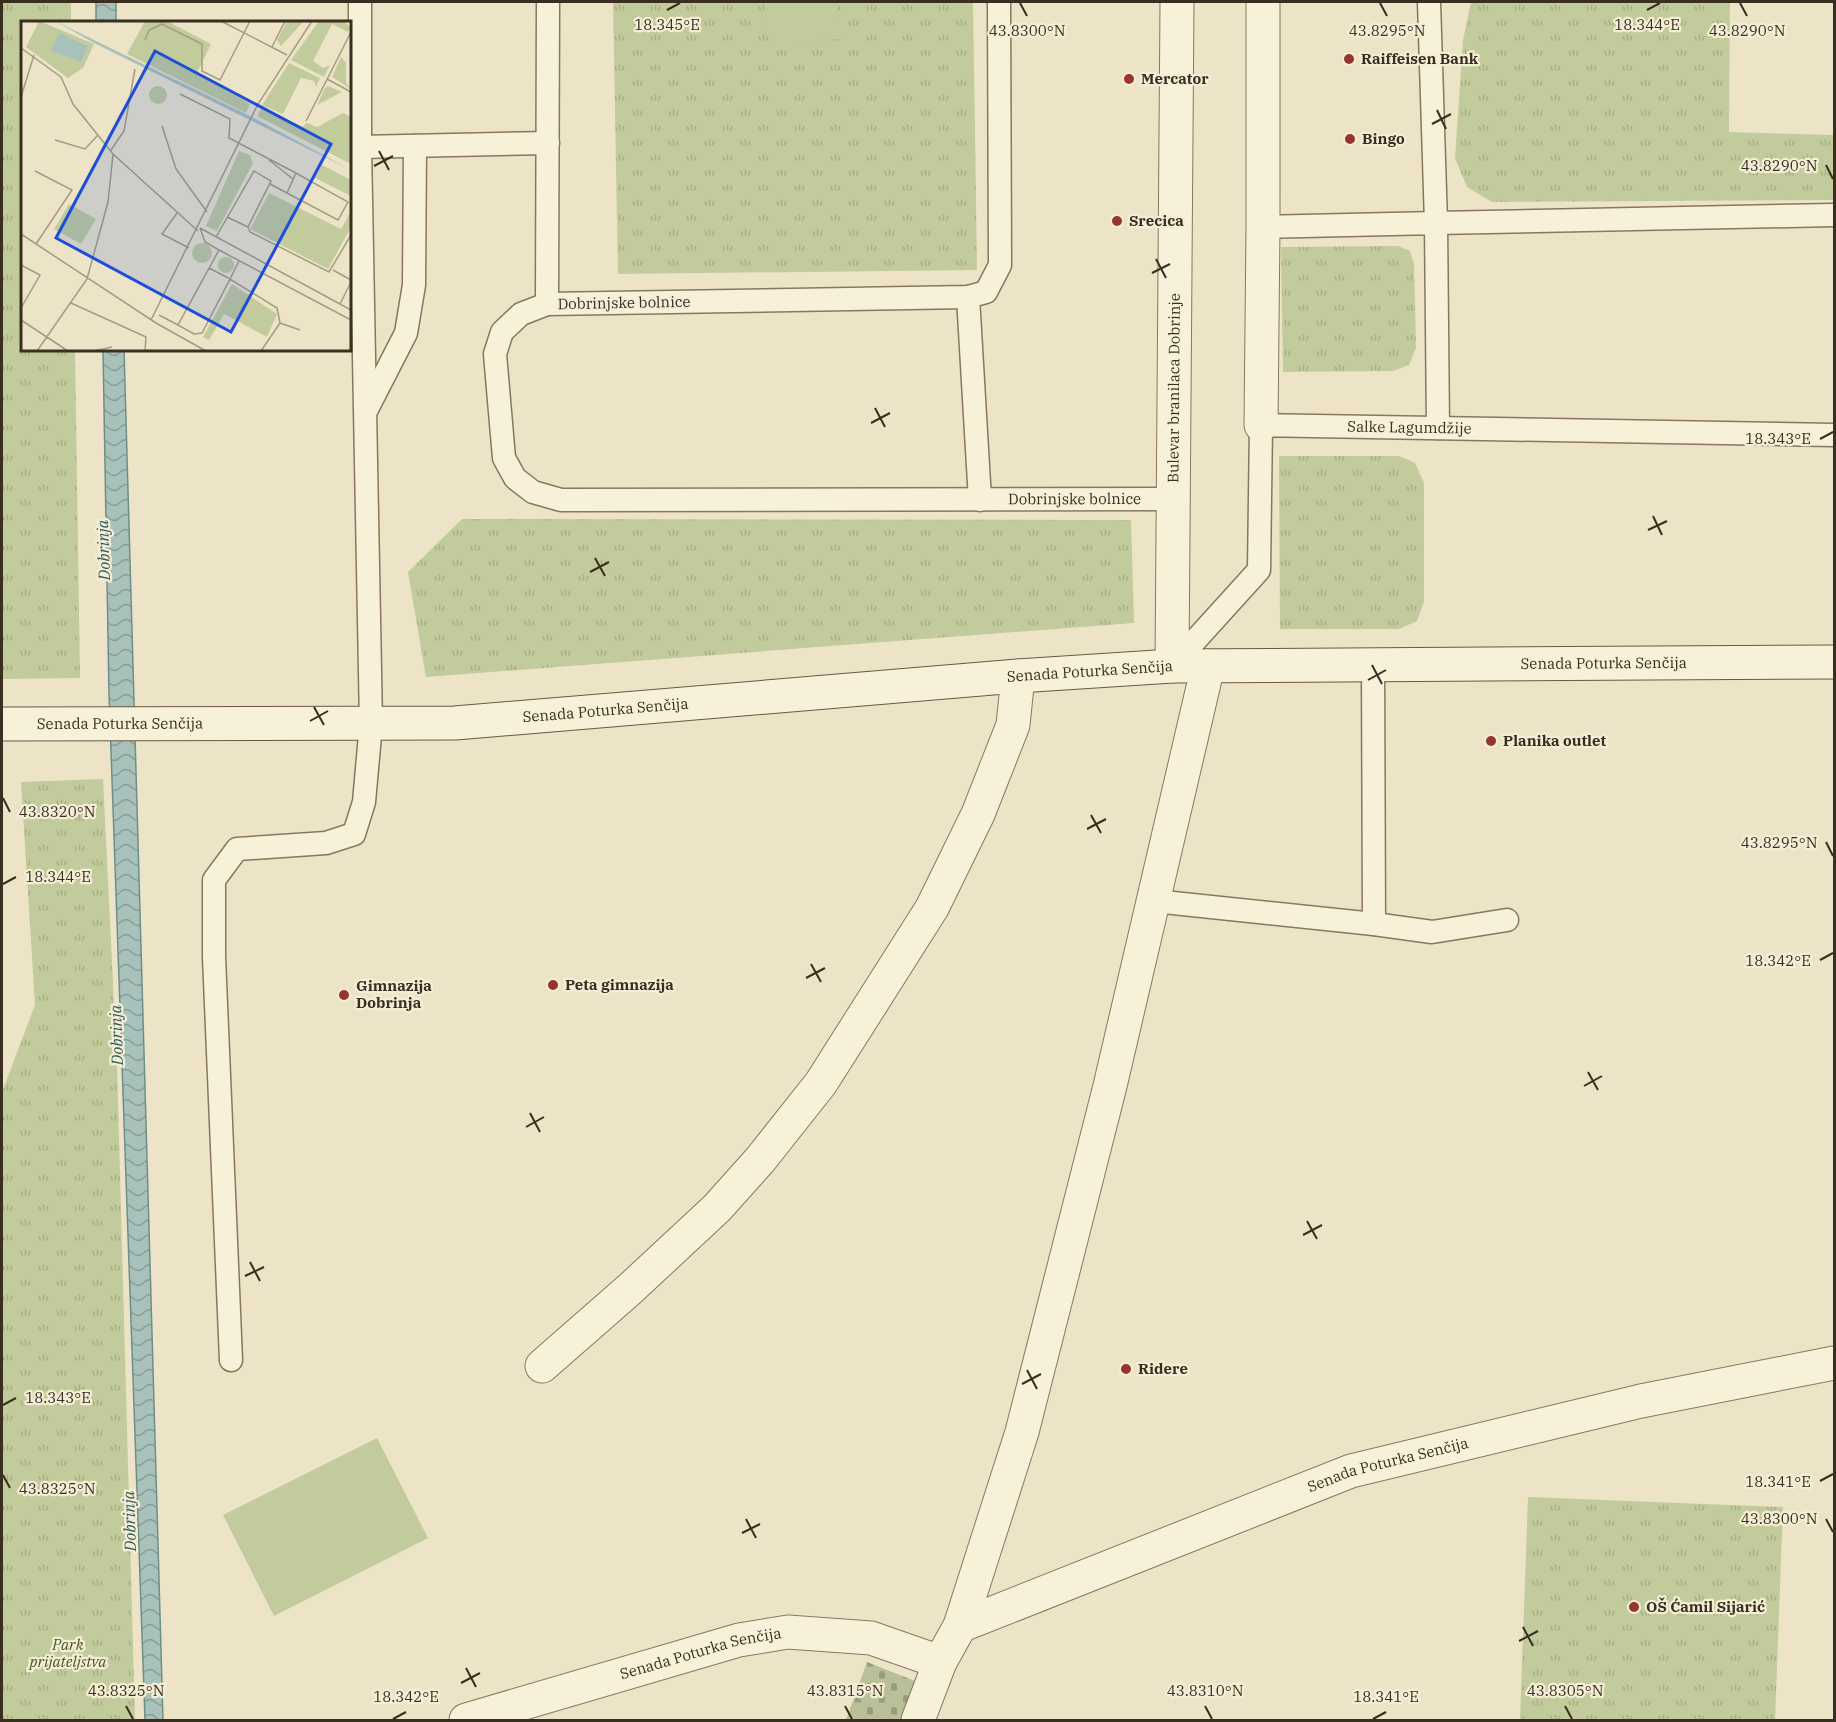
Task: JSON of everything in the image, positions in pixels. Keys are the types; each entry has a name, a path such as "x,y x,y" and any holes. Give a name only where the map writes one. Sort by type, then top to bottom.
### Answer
{"street":[{"name":"Bulevar branilaca Dobrinje","path":"1172,666 1177,2"},
{"path":"1261,425 1263,2"},
{"name":"Senada Poturka Senčija","path":"10,724 455,723 1018,676 1172,666 1834,662"},
{"path":"918,1720 940,1662 960,1626 1022,1432 1110,1086 1208,666"},
{"path":"542,1366 630,1289 717,1208 760,1160 821,1083 932,908 978,814 1013,725 1018,676"},
{"name":"Senada Poturka Senčija","path":"960,1626 1351,1471 1641,1401 1834,1363"},
{"name":"Senada Poturka Senčija","path":"466,1720 739,1640 788,1632 871,1638 940,1662"}],"lane":[{"path":"231,1360 214,957 214,880 237,849 326,843 354,834 364,802 371,724 364,415 360,2"},
{"path":"547,304 549,2"},
{"path":"980,500 968,297 986,292 1000,265 999,2"},
{"path":"1429,2 1436,224 1438,428"},
{"path":"360,147 548,143"},
{"path":"364,415 406,333 414,285 415,146"},
{"path":"1263,227 1834,215"},
{"name":"Dobrinjske bolnice","path":"968,297 547,304 521,314 502,332 495,354 504,458 515,478 533,492 561,501 1173,499"},
{"path":"1172,666 1259,570 1261,425"},
{"name":"Salke Lagumdžije","path":"1261,425 1834,435"},
{"path":"1373,664 1374,924"},
{"path":"1154,901 1432,932 1507,920"}],"green space":[{"path":"2,2 71,2 71,21 21,21 21,351 75,351 80,678 2,679"},
{"path":"613,2 973,2 977,270 618,274"},
{"path":"766,2 837,2 840,39 769,43"},
{"path":"1471,2 1730,2 1729,132 1834,135 1834,200 1492,202 1467,187 1455,158 1463,40"},
{"path":"1398,246 1410,251 1414,263 1416,348 1409,365 1393,371 1283,372 1281,247"},
{"path":"1279,456 1399,456 1415,463 1424,483 1424,602 1417,621 1399,629 1280,629"},
{"path":"462,519 1131,520 1134,623 426,677 408,572"},
{"name":"Park prijateljstva","path":"103,779 117,1065 135,1720 2,1720 2,1092 35,1005 21,782"},
{"path":"377,1438 428,1538 274,1616 223,1515"},
{"name":"OŠ Ćamil Sijarić","path":"1528,1497 1783,1507 1775,1720 1520,1720"},
{"path":"867,1662 920,1683 905,1720 846,1720"}],"water":[{"path":"96,2 116,2 116,21 96,21"},
{"name":"Dobrinja","path":"103,351 124,351 163,1720 145,1720 109,694"}],"place":[{"name":"Raiffeisen Bank","path":"1349,59"},
{"name":"Mercator","path":"1129,79"},
{"name":"Bingo","path":"1350,139"},
{"name":"Srecica","path":"1117,221"},
{"name":"Planika outlet","path":"1491,741"},
{"name":"Peta gimnazija","path":"553,985"},
{"name":"Gimnazija Dobrinja","path":"344,995"},
{"name":"Ridere","path":"1126,1369"},
{"name":"OŠ Ćamil Sijarić","path":"1634,1607"}]}
